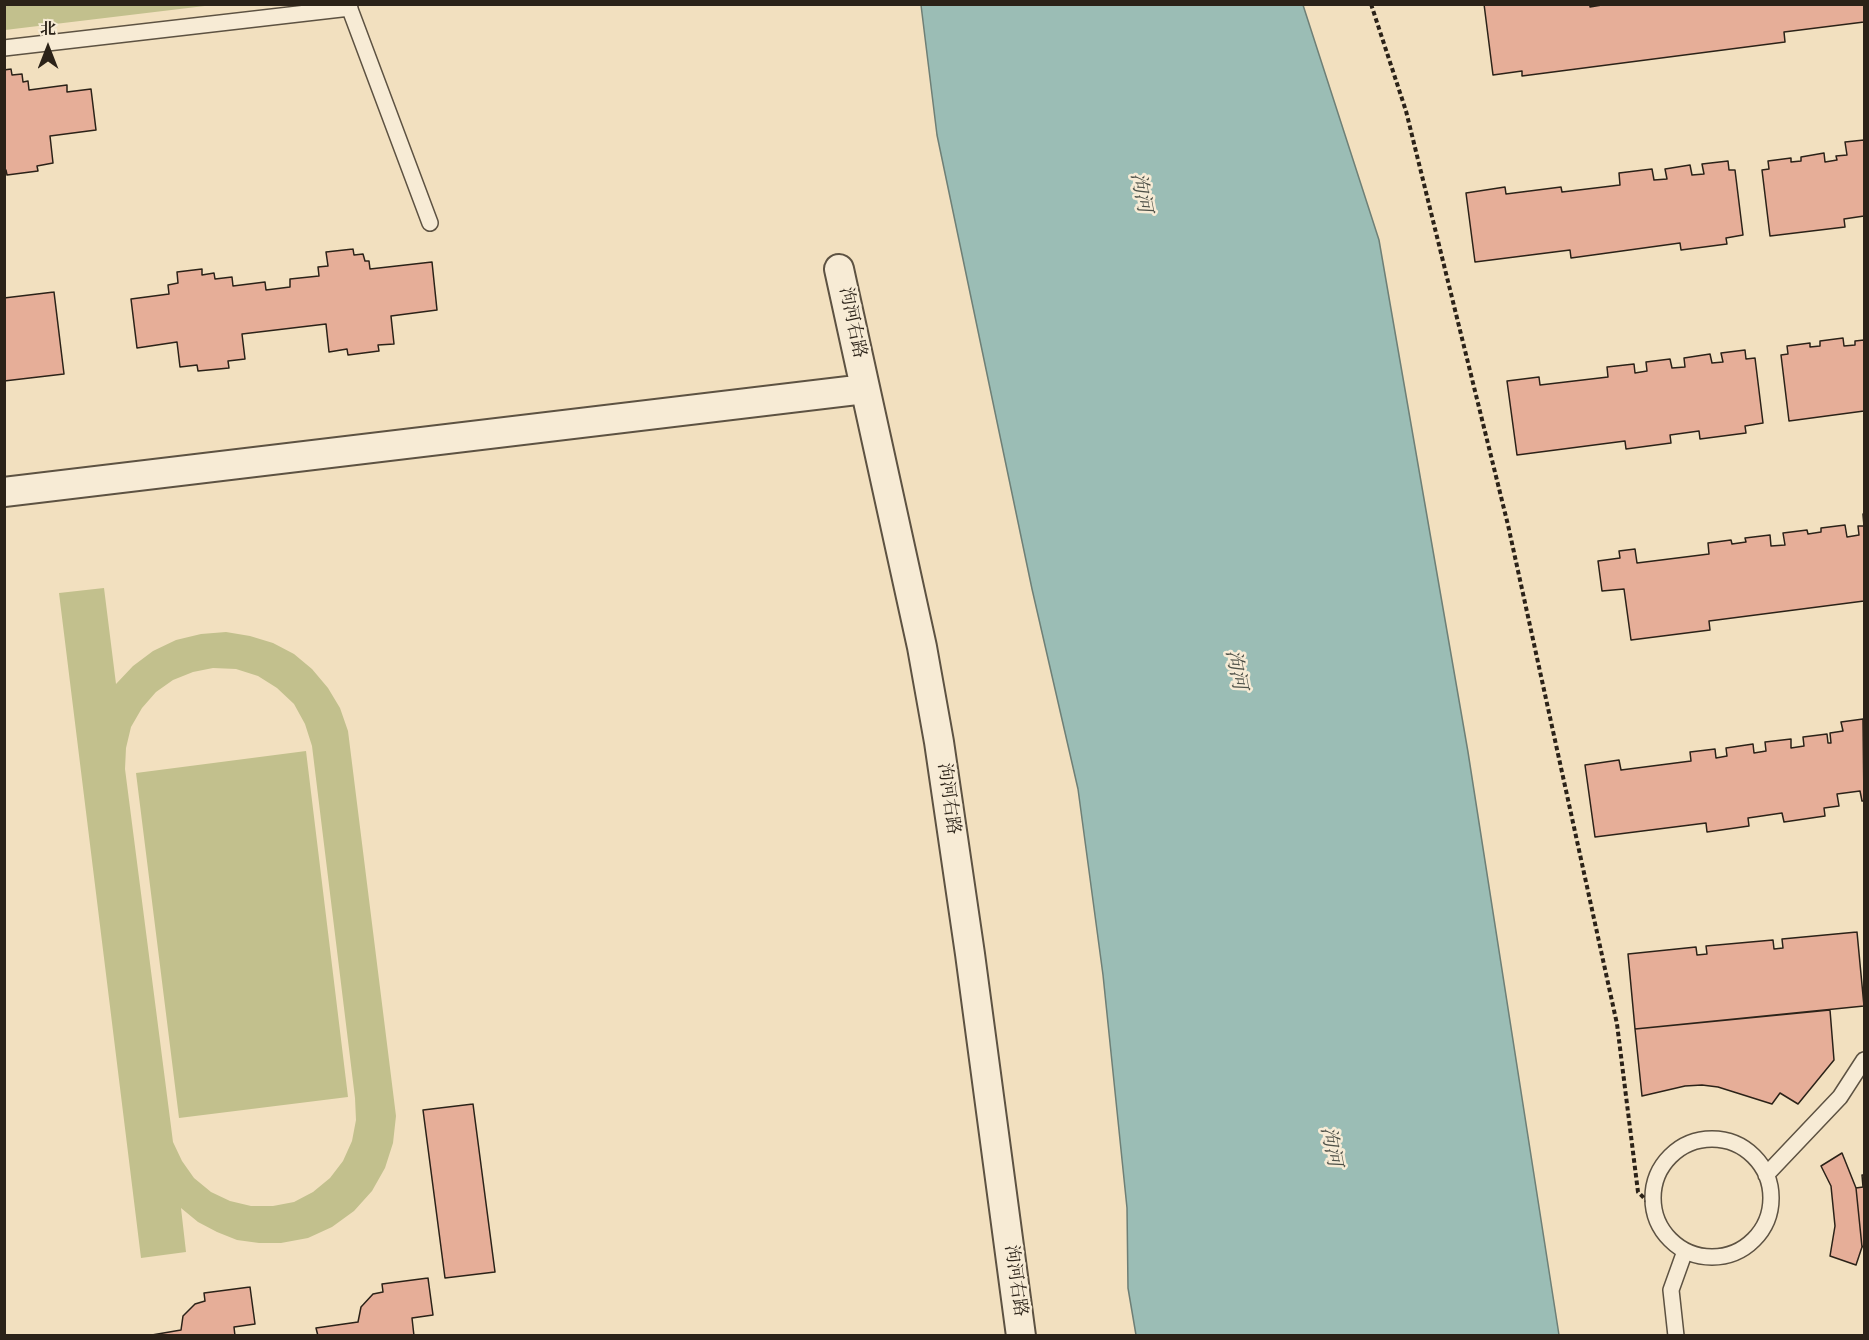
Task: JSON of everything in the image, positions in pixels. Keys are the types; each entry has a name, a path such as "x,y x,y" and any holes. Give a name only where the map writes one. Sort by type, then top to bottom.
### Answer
{"street":[{"name":"泃河右路","path":"839,269 922,647 939,742 1021,1335"},
{"path":"4,492 866,388"}],"lane":[{"path":"4,48 349,6 430,223"},
{"path":"1766,1175 1840,1097 1864,1060"},
{"path":"1718,1140 1741,1147 1751,1154 1766,1175 1770,1187 1771,1206 1766,1224 1755,1239 1740,1251 1722,1257 1703,1257 1685,1251 1670,1240 1659,1225 1653,1207 1653,1188 1659,1171 1669,1158 1695,1142 1718,1140"},
{"path":"1676,1335 1671,1290 1685,1251"}],"path":[{"path":"1371,4 1406,111 1508,525 1617,1024 1638,1192 1653,1207"}],"shaded area":[{"path":"5,4 213,4 213,5 5,30"},
{"path":"104,588 116,684 133,666 153,651 176,640 201,634 226,632 273,643 294,654 312,669 328,688 340,708 348,731 396,1116 393,1143 385,1168 372,1191 354,1211 332,1227 308,1238 281,1243 237,1240 198,1222 181,1208 186,1252 141,1258 59,593","holes":["213,668 236,669 258,676 277,688 294,704 305,724 312,746 355,1098 356,1120 352,1141 343,1161 330,1178 313,1192 294,1202 273,1206 251,1206 230,1201 211,1192 194,1178 173,1142 125,769 126,748 131,727 142,708 156,692 173,680 193,672"]},
{"path":"306,751 348,1097 179,1118 136,773"}],"water":[{"name":"泃河","path":"921,5 1303,5 1379,240 1468,752 1559,1335 1136,1335 1128,1288 1127,1208 1103,975 1078,789 1032,589 937,135"}],"building":[{"path":"1484,4 1590,4 1590,7 1608,4 1864,4 1864,22 1784,32 1785,42 1522,76 1522,71 1493,75"},
{"path":"11,69 12,75 22,74 23,82 28,81 29,90 67,85 67,92 91,89 96,130 50,136 53,163 37,166 38,171 7,175 4,170 4,70"},
{"path":"1864,140 1864,216 1844,219 1845,227 1770,236 1762,170 1769,169 1768,161 1791,158 1791,162 1801,161 1801,157 1824,153 1825,162 1837,160 1836,156 1847,155 1845,142"},
{"path":"1728,161 1729,170 1735,170 1743,235 1726,238 1727,244 1681,250 1680,243 1571,258 1570,250 1475,262 1466,193 1505,187 1506,194 1561,187 1562,192 1620,185 1619,173 1652,169 1654,180 1667,179 1665,169 1690,165 1692,175 1704,174 1702,164"},
{"path":"353,249 354,255 363,254 365,261 369,261 370,269 432,262 437,310 391,316 394,344 378,345 379,351 348,355 347,349 329,352 326,324 242,334 245,359 228,361 229,368 198,371 197,365 180,367 177,342 137,348 131,299 169,294 168,285 178,283 177,272 202,269 202,275 214,273 215,279 232,277 233,286 265,282 266,290 290,287 290,279 319,276 318,267 328,266 326,252"},
{"path":"54,292 64,374 4,381 4,298"},
{"path":"1843,338 1844,346 1855,345 1855,341 1864,340 1864,411 1789,421 1781,355 1788,354 1787,346 1810,343 1810,347 1820,346 1820,341"},
{"path":"1745,350 1746,359 1755,358 1763,423 1745,426 1746,433 1700,439 1699,431 1670,435 1671,443 1626,449 1625,441 1517,455 1507,381 1539,377 1540,385 1608,377 1607,367 1634,364 1635,373 1647,371 1646,362 1670,359 1672,368 1685,367 1684,358 1710,354 1712,363 1723,362 1721,353"},
{"path":"1845,525 1847,537 1859,535 1858,526 1864,526 1864,601 1709,621 1710,630 1631,640 1624,589 1602,591 1598,561 1620,558 1619,551 1635,549 1637,563 1709,554 1708,543 1731,540 1732,544 1746,542 1745,538 1770,535 1771,546 1785,545 1783,533 1807,530 1808,534 1821,532 1821,528"},
{"path":"1863,719 1864,801 1862,801 1860,791 1837,794 1839,806 1824,808 1825,816 1784,822 1782,813 1748,818 1749,826 1707,832 1706,823 1595,837 1585,765 1619,760 1621,770 1691,761 1690,752 1715,749 1716,758 1727,756 1726,748 1753,744 1754,753 1766,751 1765,742 1791,739 1791,748 1804,746 1803,737 1827,734 1828,743 1831,743 1830,733 1843,731 1841,722"},
{"path":"1857,932 1864,1006 1635,1029 1628,954 1696,947 1697,955 1707,954 1706,946 1773,940 1774,949 1783,948 1782,939"},
{"path":"1830,1010 1834,1060 1798,1104 1780,1093 1772,1104 1718,1087 1702,1085 1685,1086 1642,1096 1635,1029"},
{"path":"473,1104 495,1272 445,1278 423,1110"},
{"path":"1842,1153 1856,1188 1862,1247 1856,1265 1830,1256 1835,1226 1831,1186 1821,1166"},
{"path":"1862,1175 1864,1175 1864,1246 1862,1247 1856,1188 1863,1187"},
{"path":"428,1278 433,1315 412,1318 414,1336 318,1336 316,1328 358,1322 361,1307 373,1294 383,1292 382,1284"},
{"path":"250,1287 255,1324 234,1327 235,1336 146,1336 181,1330 183,1316 195,1304 205,1301 204,1293"}]}
